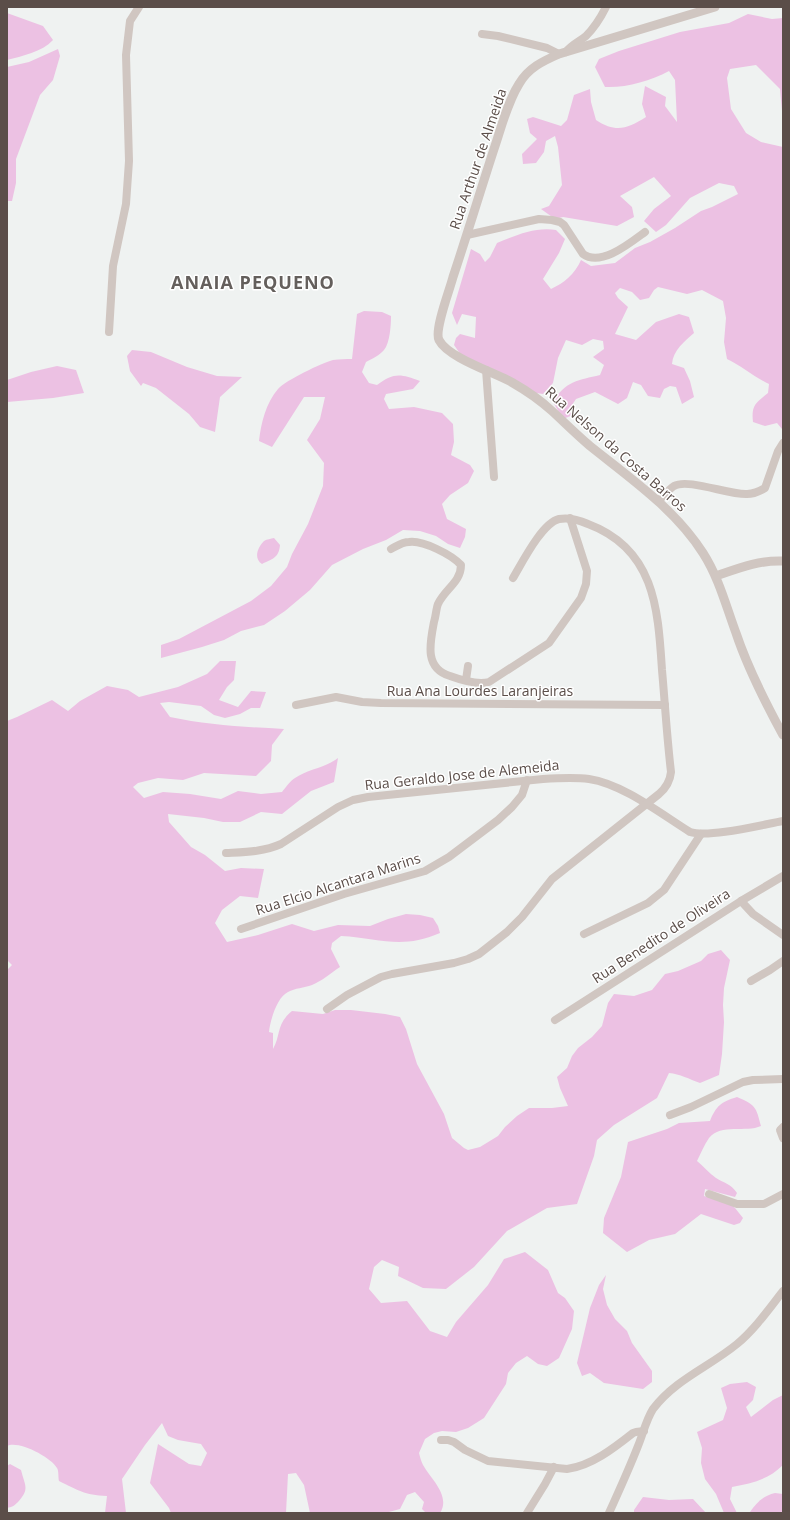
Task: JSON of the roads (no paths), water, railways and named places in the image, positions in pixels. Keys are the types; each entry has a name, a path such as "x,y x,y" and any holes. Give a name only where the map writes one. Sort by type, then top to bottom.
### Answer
{"street":[{"path":"109,332 113,266 126,204 129,161 126,55 130,21 139,7"},
{"path":"482,34 498,36 562,53 586,36 606,7"},
{"name":"Rua Arthur de Almeida","path":"438,334 446,302 502,124 517,87 526,74 541,62 562,53 715,7"},
{"path":"467,234 539,219 552,220 560,222 564,225 582,254 586,257 596,258 606,256 624,247 645,232"},
{"name":"Rua Nelson da Costa Barros","path":"438,334 439,340 450,352 512,382 534,395 589,445 658,501 692,539 702,552 716,576 749,668 783,735"},
{"path":"486,370 494,477"},
{"path":"658,501 673,486 683,483 736,494 759,492 765,488 778,451 783,443"},
{"path":"391,549 404,543 417,542 447,554 461,565 459,578 447,590 438,604 430,647 432,660 435,667 443,674 482,684 489,682 548,643 576,607 584,592 587,571 570,518"},
{"path":"326,1009 347,995 381,977 454,963 479,954 512,927 552,879 664,790 670,780 671,772 658,622 652,589 632,554 624,544 602,530 570,518 558,519 544,530 530,550 514,578"},
{"path":"716,576 754,563 783,561"},
{"path":"466,680 468,666"},
{"name":"Rua Ana Lourdes Laranjeiras","path":"296,705 336,697 362,702 382,703 665,706"},
{"name":"Rua Geraldo Jose de Alemeida","path":"226,853 271,849 338,807 353,800 368,797 527,780 570,777 590,779 614,787 646,804 690,832 701,834"},
{"name":"Rua Elcio Alcantara Marins","path":"241,929 344,894 425,871 449,857 498,820 522,796 527,780"},
{"path":"584,934 648,903 656,897 664,890 701,834 783,821"},
{"name":"Rua Benedito de Oliveira","path":"555,1020 740,901 783,876"},
{"path":"740,901 754,914 783,935"},
{"path":"752,980 783,961"},
{"path":"670,1115 691,1107 743,1082 753,1080 783,1079"},
{"path":"783,1127 780,1130 783,1138"},
{"path":"709,1194 738,1204 764,1204 783,1194"},
{"path":"608,1513 650,1414 670,1391 683,1379 706,1366 736,1344 758,1322 783,1291"},
{"path":"441,1440 454,1442 470,1453 488,1461 575,1468 587,1464 633,1433 644,1431"},
{"path":"527,1513 554,1467"}],"district":[{"name":"ANAIA PEQUENO","path":"253,283"}]}
